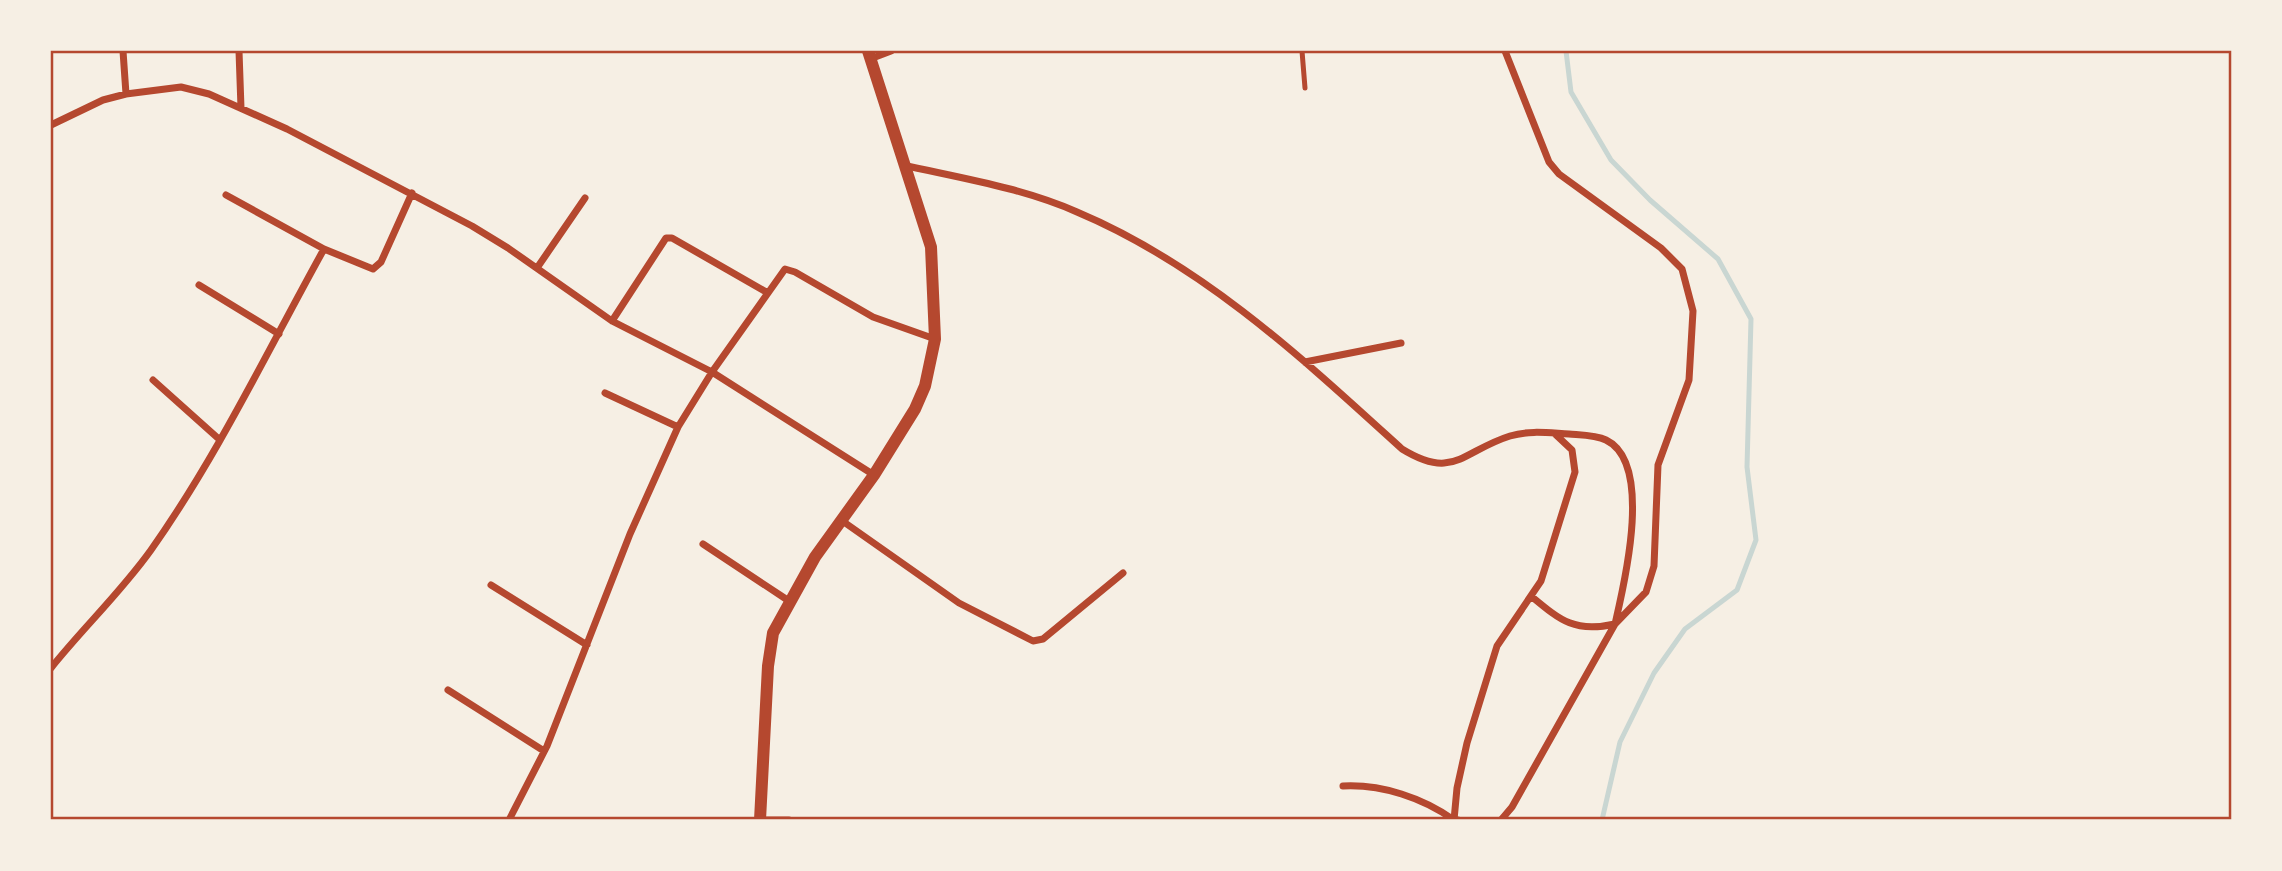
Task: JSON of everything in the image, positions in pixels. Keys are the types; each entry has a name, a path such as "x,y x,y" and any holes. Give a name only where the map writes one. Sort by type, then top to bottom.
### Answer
{"street":[{"path":"123,51 126,94"},
{"path":"239,51 241,108"},
{"path":"789,820 761,820 771,645 789,601 915,409 925,386 935,340 931,247 902,165 869,55 891,51"},
{"path":"1501,820 1512,807 1615,624 1646,592 1654,566 1658,465 1689,380 1693,312 1682,269 1661,248 1576,188 1549,162 1505,51"},
{"path":"51,125 103,100 126,94 192,89 241,108 412,193 508,248 611,321 712,372 874,475"},
{"path":"902,165 1042,199 1078,212 1188,272 1241,309 1402,449 1422,461 1440,465 1453,463 1510,436 1532,432 1606,440 1624,461 1631,495 1632,532 1615,624"},
{"path":"226,195 324,249 373,268 381,262 412,193"},
{"path":"537,268 585,198"},
{"path":"611,321 666,239 672,238 768,293"},
{"path":"51,668 151,550 220,440 324,249"},
{"path":"509,820 544,751 630,534 678,427 712,372 785,269 873,317 935,340"},
{"path":"199,285 279,334"},
{"path":"1305,362 1401,343"},
{"path":"153,380 220,440"},
{"path":"606,393 678,427"},
{"path":"1343,786 1367,785 1397,793 1456,820 1457,788 1497,646 1531,597 1549,562 1575,472 1572,450 1555,433"},
{"path":"840,520 958,603 1033,641 1043,639 1124,572"},
{"path":"703,544 789,601"},
{"path":"491,585 587,645"},
{"path":"1531,597 1565,622 1581,628 1615,624"},
{"path":"448,690 544,751"}],"lane":[{"path":"1303,51 1305,88"}],"waterway":[{"path":"1566,51 1571,92 1611,160 1650,200 1718,259 1751,319 1747,467 1756,540 1737,590 1685,629 1654,673 1620,742 1602,820"}]}
